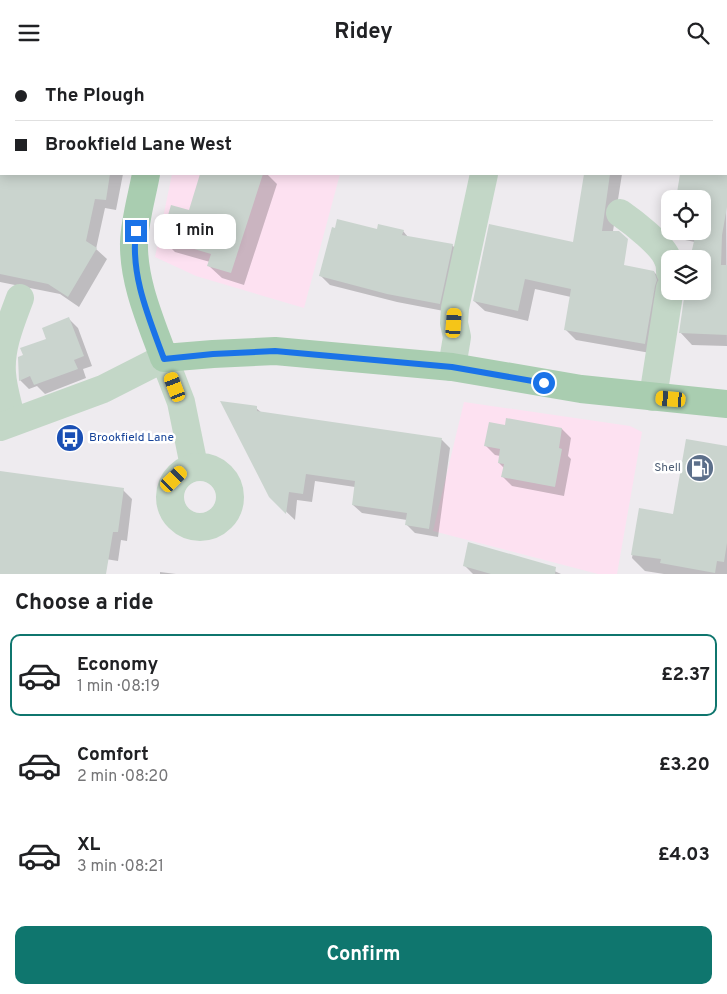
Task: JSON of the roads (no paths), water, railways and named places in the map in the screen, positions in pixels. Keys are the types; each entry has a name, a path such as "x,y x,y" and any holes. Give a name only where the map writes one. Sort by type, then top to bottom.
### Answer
{"main road":[{"path":"146,175 134,243 135,266 164,359 275,351 452,367 581,389 727,404"}],"street":[{"path":"452,367 457,337 454,323 455,308 484,175"},
{"path":"620,213 637,225 661,251"},
{"path":"20,298 2,355 6,425 103,389 164,359 181,402 194,467"},
{"path":"653,397 668,300"}],"place":[{"name":"Brookfield Lane","path":"70,438"},
{"name":"Shell","path":"700,468"}]}
